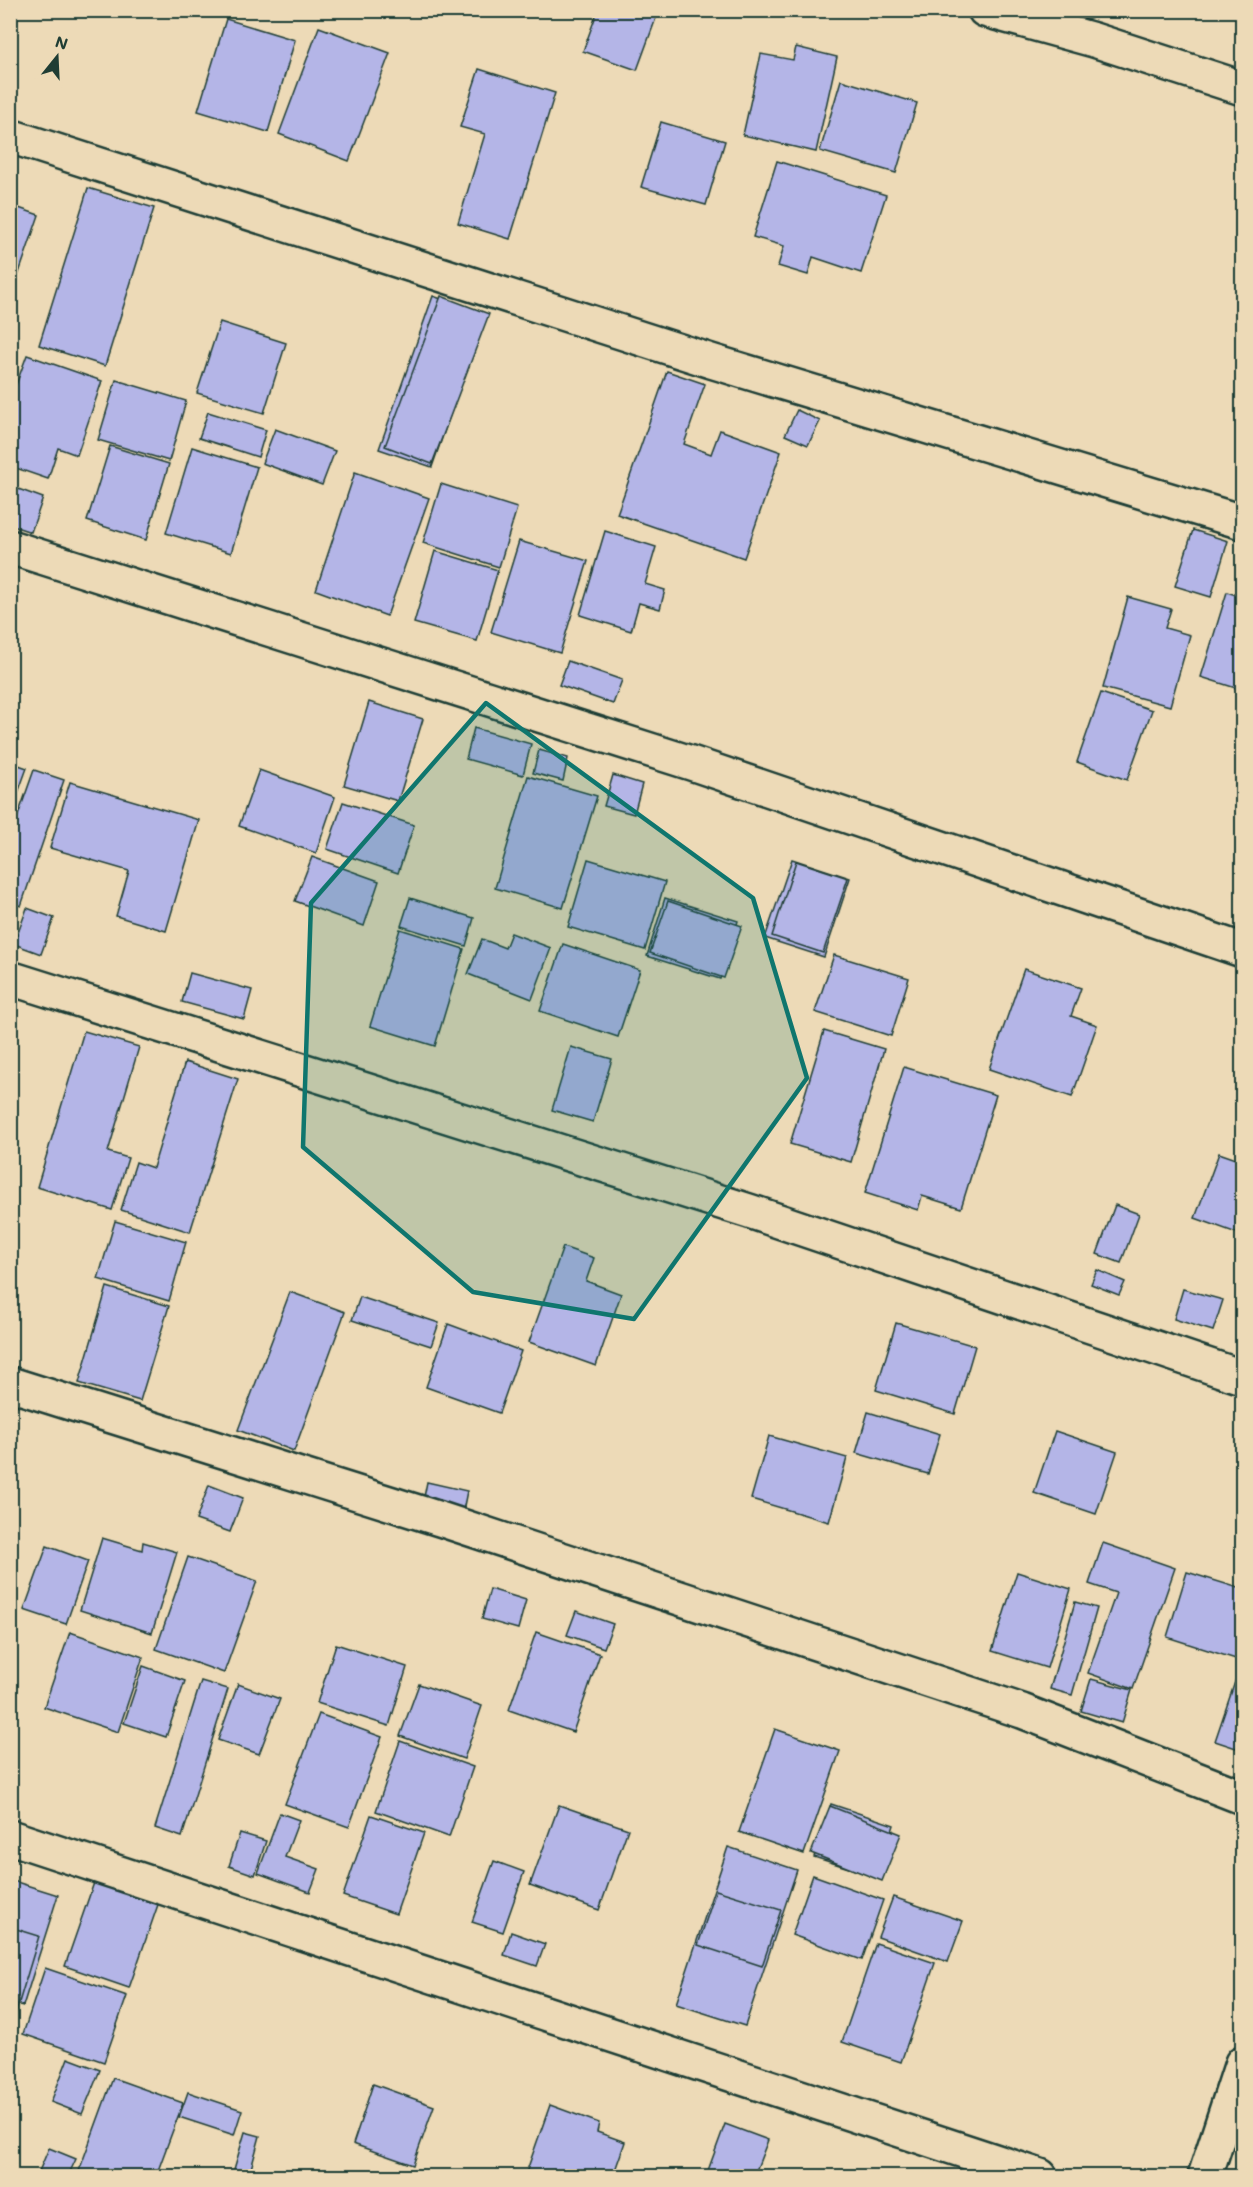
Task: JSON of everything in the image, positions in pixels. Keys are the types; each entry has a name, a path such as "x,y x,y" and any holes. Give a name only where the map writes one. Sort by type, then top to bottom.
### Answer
{"street":[{"path":"985,10 1094,40 1242,88"},
{"path":"10,136 711,361 1242,522"},
{"path":"10,547 680,759 1242,950"},
{"path":"10,978 749,1211 1242,1377"},
{"path":"10,1384 443,1520 1022,1711 1242,1797"},
{"path":"10,1837 1040,2176"},
{"path":"1205,2176 1242,2064"}],"highlighted area":[{"path":"486,703 753,898 807,1078 634,1319 473,1292 303,1147 311,903"}],"building":[{"path":"598,10 659,10 637,70 583,51"},
{"path":"226,19 295,40 268,132 198,111"},
{"path":"319,27 390,53 349,161 279,134"},
{"path":"796,47 837,57 816,152 743,135 761,54 793,60"},
{"path":"479,69 555,93 510,239 458,223 485,134 460,127"},
{"path":"841,80 917,103 896,173 820,151"},
{"path":"661,122 725,141 706,205 641,187"},
{"path":"777,161 886,195 861,273 813,257 808,275 778,266 784,246 753,237"},
{"path":"88,188 154,208 105,366 39,345"},
{"path":"10,205 39,215 10,299"},
{"path":"433,296 485,315 432,467 379,449"},
{"path":"441,296 489,314 432,464 385,446"},
{"path":"220,322 286,343 264,413 197,393"},
{"path":"27,355 102,381 77,455 58,448 48,479 10,466 10,401"},
{"path":"667,371 705,384 684,444 711,454 720,430 781,452 744,558 617,514"},
{"path":"116,380 186,401 169,461 98,440"},
{"path":"797,410 820,421 808,445 785,435"},
{"path":"208,412 266,430 258,457 199,438"},
{"path":"275,429 335,451 322,485 262,463"},
{"path":"110,446 169,464 146,540 87,521"},
{"path":"192,447 257,467 231,553 166,533"},
{"path":"355,472 429,498 387,616 316,590"},
{"path":"441,484 517,508 499,567 423,543"},
{"path":"10,486 43,498 31,532 10,525"},
{"path":"1193,530 1228,541 1211,597 1175,586"},
{"path":"605,531 656,547 645,584 665,590 660,609 639,603 631,631 580,615"},
{"path":"519,541 588,561 560,653 491,632"},
{"path":"435,551 498,570 477,641 414,623"},
{"path":"1227,592 1242,597 1242,690 1201,677"},
{"path":"1128,597 1171,609 1165,628 1190,635 1170,706 1103,688"},
{"path":"568,661 622,680 613,704 559,685"},
{"path":"1101,693 1152,710 1127,780 1077,762"},
{"path":"369,702 423,719 398,801 344,785"},
{"path":"474,728 531,744 523,775 466,759"},
{"path":"539,750 568,758 563,781 533,773"},
{"path":"10,762 27,768 10,815"},
{"path":"34,770 64,780 21,906 10,902 10,838"},
{"path":"259,770 335,797 316,853 239,826"},
{"path":"613,775 642,784 634,814 604,806"},
{"path":"528,776 597,796 563,908 495,888"},
{"path":"70,782 199,820 166,931 116,916 129,871 50,848"},
{"path":"343,802 414,825 398,873 327,849"},
{"path":"312,857 379,881 364,926 295,901"},
{"path":"588,859 665,882 645,950 568,927"},
{"path":"792,859 850,878 824,957 765,938"},
{"path":"796,861 848,878 823,953 772,936"},
{"path":"410,898 474,918 466,946 401,926"},
{"path":"665,898 738,921 720,979 647,956"},
{"path":"668,901 742,926 724,978 650,953"},
{"path":"27,908 54,918 41,954 14,944"},
{"path":"400,929 464,949 435,1046 370,1026"},
{"path":"511,933 551,948 532,999 468,974 482,939 505,948"},
{"path":"563,944 640,970 618,1037 540,1011"},
{"path":"834,955 909,978 891,1036 815,1012"},
{"path":"1024,969 1081,988 1071,1016 1097,1025 1072,1097 989,1069"},
{"path":"190,973 252,990 244,1019 182,1002"},
{"path":"84,1031 139,1047 108,1152 128,1158 112,1210 37,1187"},
{"path":"824,1031 884,1049 851,1162 790,1144"},
{"path":"571,1047 612,1059 593,1122 552,1110"},
{"path":"185,1062 238,1079 190,1232 121,1210 136,1162 153,1168"},
{"path":"904,1067 996,1095 961,1208 922,1196 918,1210 865,1193"},
{"path":"1219,1153 1242,1161 1242,1235 1195,1218"},
{"path":"1115,1205 1139,1214 1121,1263 1097,1254"},
{"path":"115,1221 186,1242 169,1301 98,1279"},
{"path":"563,1247 594,1258 586,1281 621,1294 596,1366 529,1342"},
{"path":"1097,1270 1125,1282 1119,1295 1091,1284"},
{"path":"107,1287 169,1306 140,1401 79,1383"},
{"path":"1183,1289 1223,1300 1213,1331 1174,1319"},
{"path":"290,1292 345,1312 294,1451 238,1430"},
{"path":"360,1297 439,1323 431,1346 352,1320"},
{"path":"896,1323 975,1346 955,1414 876,1390"},
{"path":"448,1324 521,1351 499,1413 426,1387"},
{"path":"868,1412 940,1434 928,1474 856,1453"},
{"path":"1055,1431 1117,1452 1096,1514 1034,1493"},
{"path":"769,1436 847,1458 829,1522 751,1499"},
{"path":"427,1482 467,1491 462,1516 422,1507"},
{"path":"209,1485 243,1498 230,1532 196,1520"},
{"path":"102,1538 142,1550 143,1542 177,1552 152,1633 80,1610"},
{"path":"1103,1543 1175,1568 1133,1689 1088,1673 1116,1593 1089,1584"},
{"path":"47,1546 88,1561 66,1624 24,1610"},
{"path":"188,1557 257,1581 224,1673 156,1649"},
{"path":"1017,1572 1071,1589 1047,1668 992,1651"},
{"path":"1187,1572 1242,1589 1242,1661 1167,1637"},
{"path":"490,1589 526,1600 518,1629 482,1619"},
{"path":"1075,1602 1097,1608 1072,1695 1050,1689"},
{"path":"576,1611 613,1624 604,1648 567,1635"},
{"path":"70,1632 143,1657 118,1732 44,1707"},
{"path":"536,1632 600,1654 573,1732 509,1710"},
{"path":"336,1644 407,1667 389,1726 317,1703"},
{"path":"143,1666 185,1681 166,1737 124,1723"},
{"path":"1239,1670 1242,1671 1242,1750 1215,1741"},
{"path":"1091,1679 1132,1690 1122,1723 1081,1711"},
{"path":"201,1681 228,1689 182,1837 155,1828"},
{"path":"238,1684 280,1699 259,1754 218,1740"},
{"path":"419,1684 482,1706 464,1759 400,1736"},
{"path":"319,1714 382,1737 349,1827 285,1804"},
{"path":"775,1729 840,1751 804,1854 739,1832"},
{"path":"400,1741 473,1767 449,1837 376,1811"},
{"path":"831,1804 894,1825 877,1877 814,1857"},
{"path":"559,1805 628,1829 599,1910 530,1885"},
{"path":"830,1806 901,1834 882,1881 811,1853"},
{"path":"280,1813 299,1820 285,1857 319,1869 310,1892 258,1873"},
{"path":"371,1815 424,1833 396,1914 343,1896"},
{"path":"240,1833 266,1841 255,1875 229,1866"},
{"path":"728,1847 797,1870 745,2026 676,2004"},
{"path":"494,1861 524,1872 503,1932 472,1922"},
{"path":"97,1874 161,1896 129,1988 65,1966"},
{"path":"813,1875 883,1900 862,1960 792,1935"},
{"path":"10,1880 58,1895 23,2006 10,2002"},
{"path":"716,1890 781,1910 762,1966 698,1945"},
{"path":"893,1897 963,1921 948,1962 878,1937"},
{"path":"10,1927 39,1936 14,2019 10,2018"},
{"path":"511,1932 545,1944 537,1966 504,1955"},
{"path":"876,1943 935,1963 901,2062 842,2042"},
{"path":"45,1968 127,1996 104,2062 23,2034"},
{"path":"68,2058 100,2070 82,2114 51,2102"},
{"path":"113,2078 183,2103 156,2176 95,2176 79,2171"},
{"path":"373,2084 434,2106 413,2165 353,2144"},
{"path":"188,2092 242,2110 234,2135 179,2117"},
{"path":"550,2105 599,2123 597,2132 625,2142 613,2176 525,2176"},
{"path":"725,2124 768,2140 754,2176 706,2176"},
{"path":"245,2132 260,2136 249,2176 232,2176"},
{"path":"49,2148 76,2159 68,2176 37,2176"}]}
